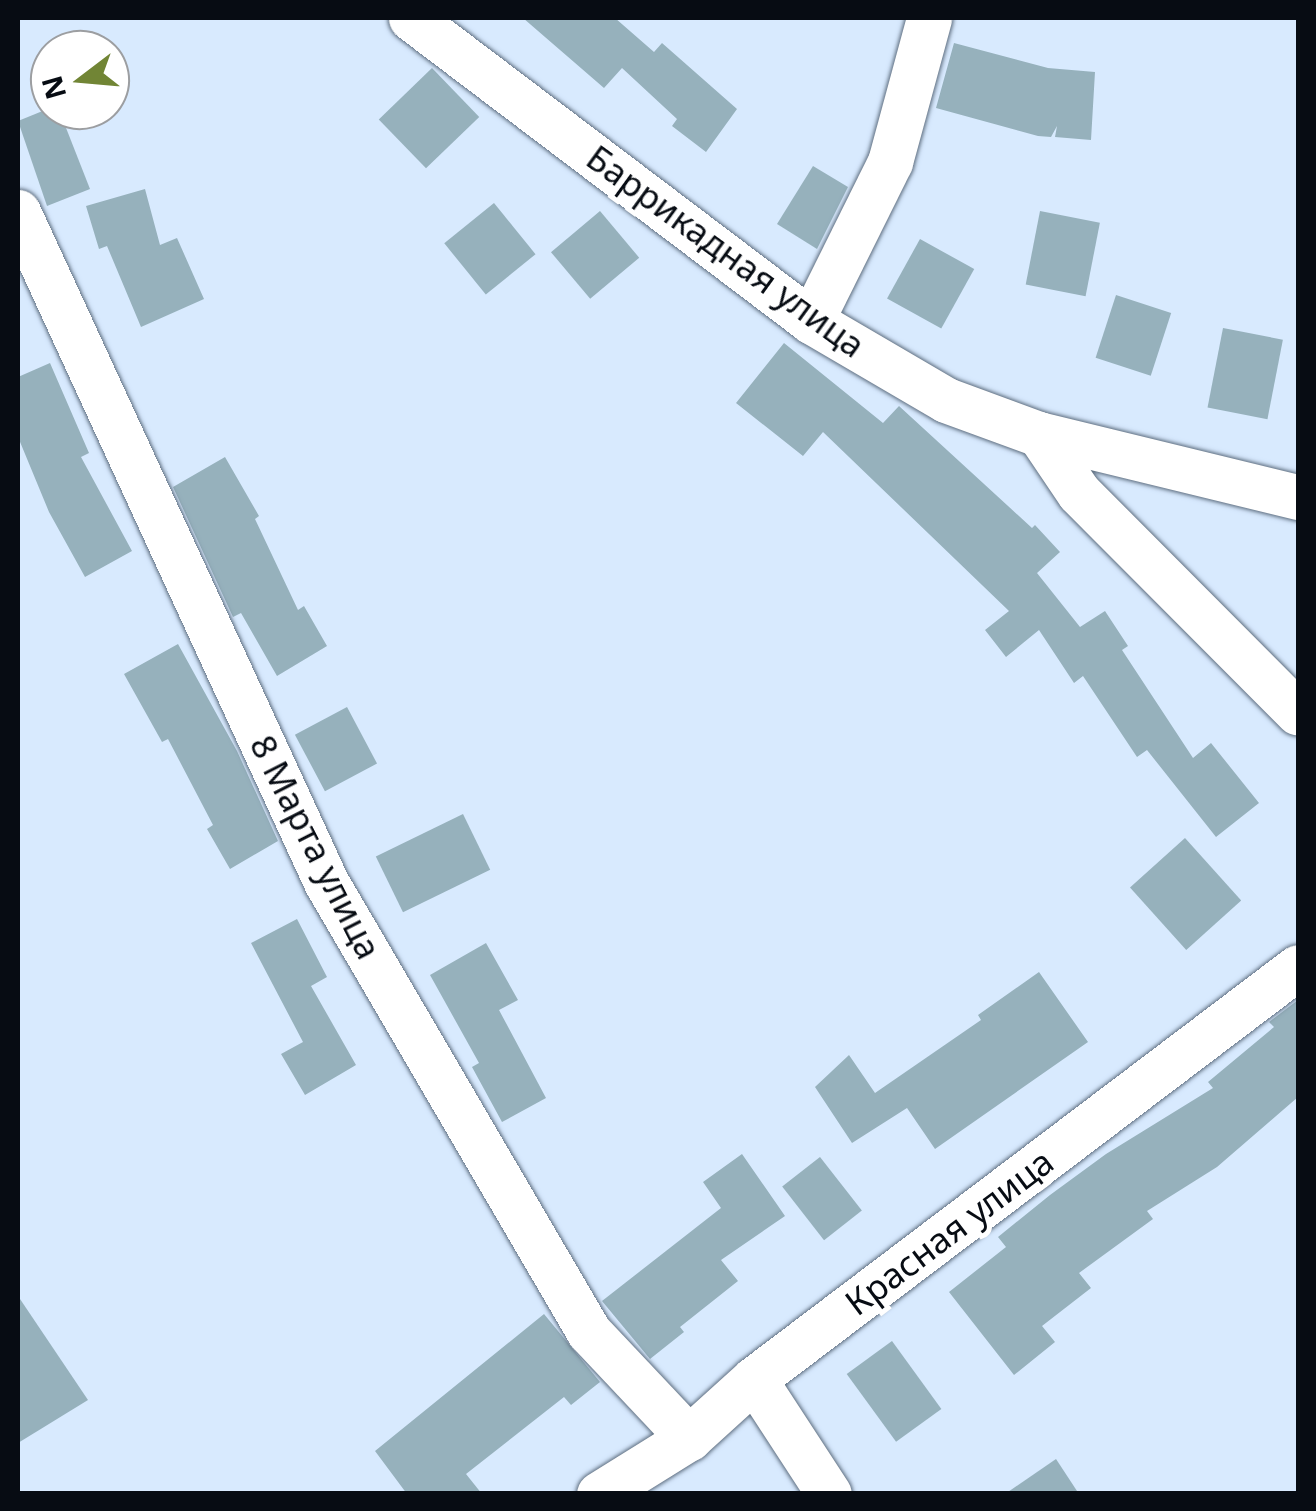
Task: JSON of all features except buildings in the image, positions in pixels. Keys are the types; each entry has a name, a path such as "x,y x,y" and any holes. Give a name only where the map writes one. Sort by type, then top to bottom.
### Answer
{"street":[{"name":"Баррикадная улица","path":"411,18 811,321 946,400 1039,434 1298,497"},
{"path":"811,321 890,162 929,18"},
{"name":"8 Марта улица","path":"18,212 326,882 589,1332 689,1438"},
{"path":"1039,434 1079,493 1298,714"},
{"name":"Красная улица","path":"599,1494 689,1438 754,1379 1298,967"},
{"path":"754,1379 829,1494"}]}
